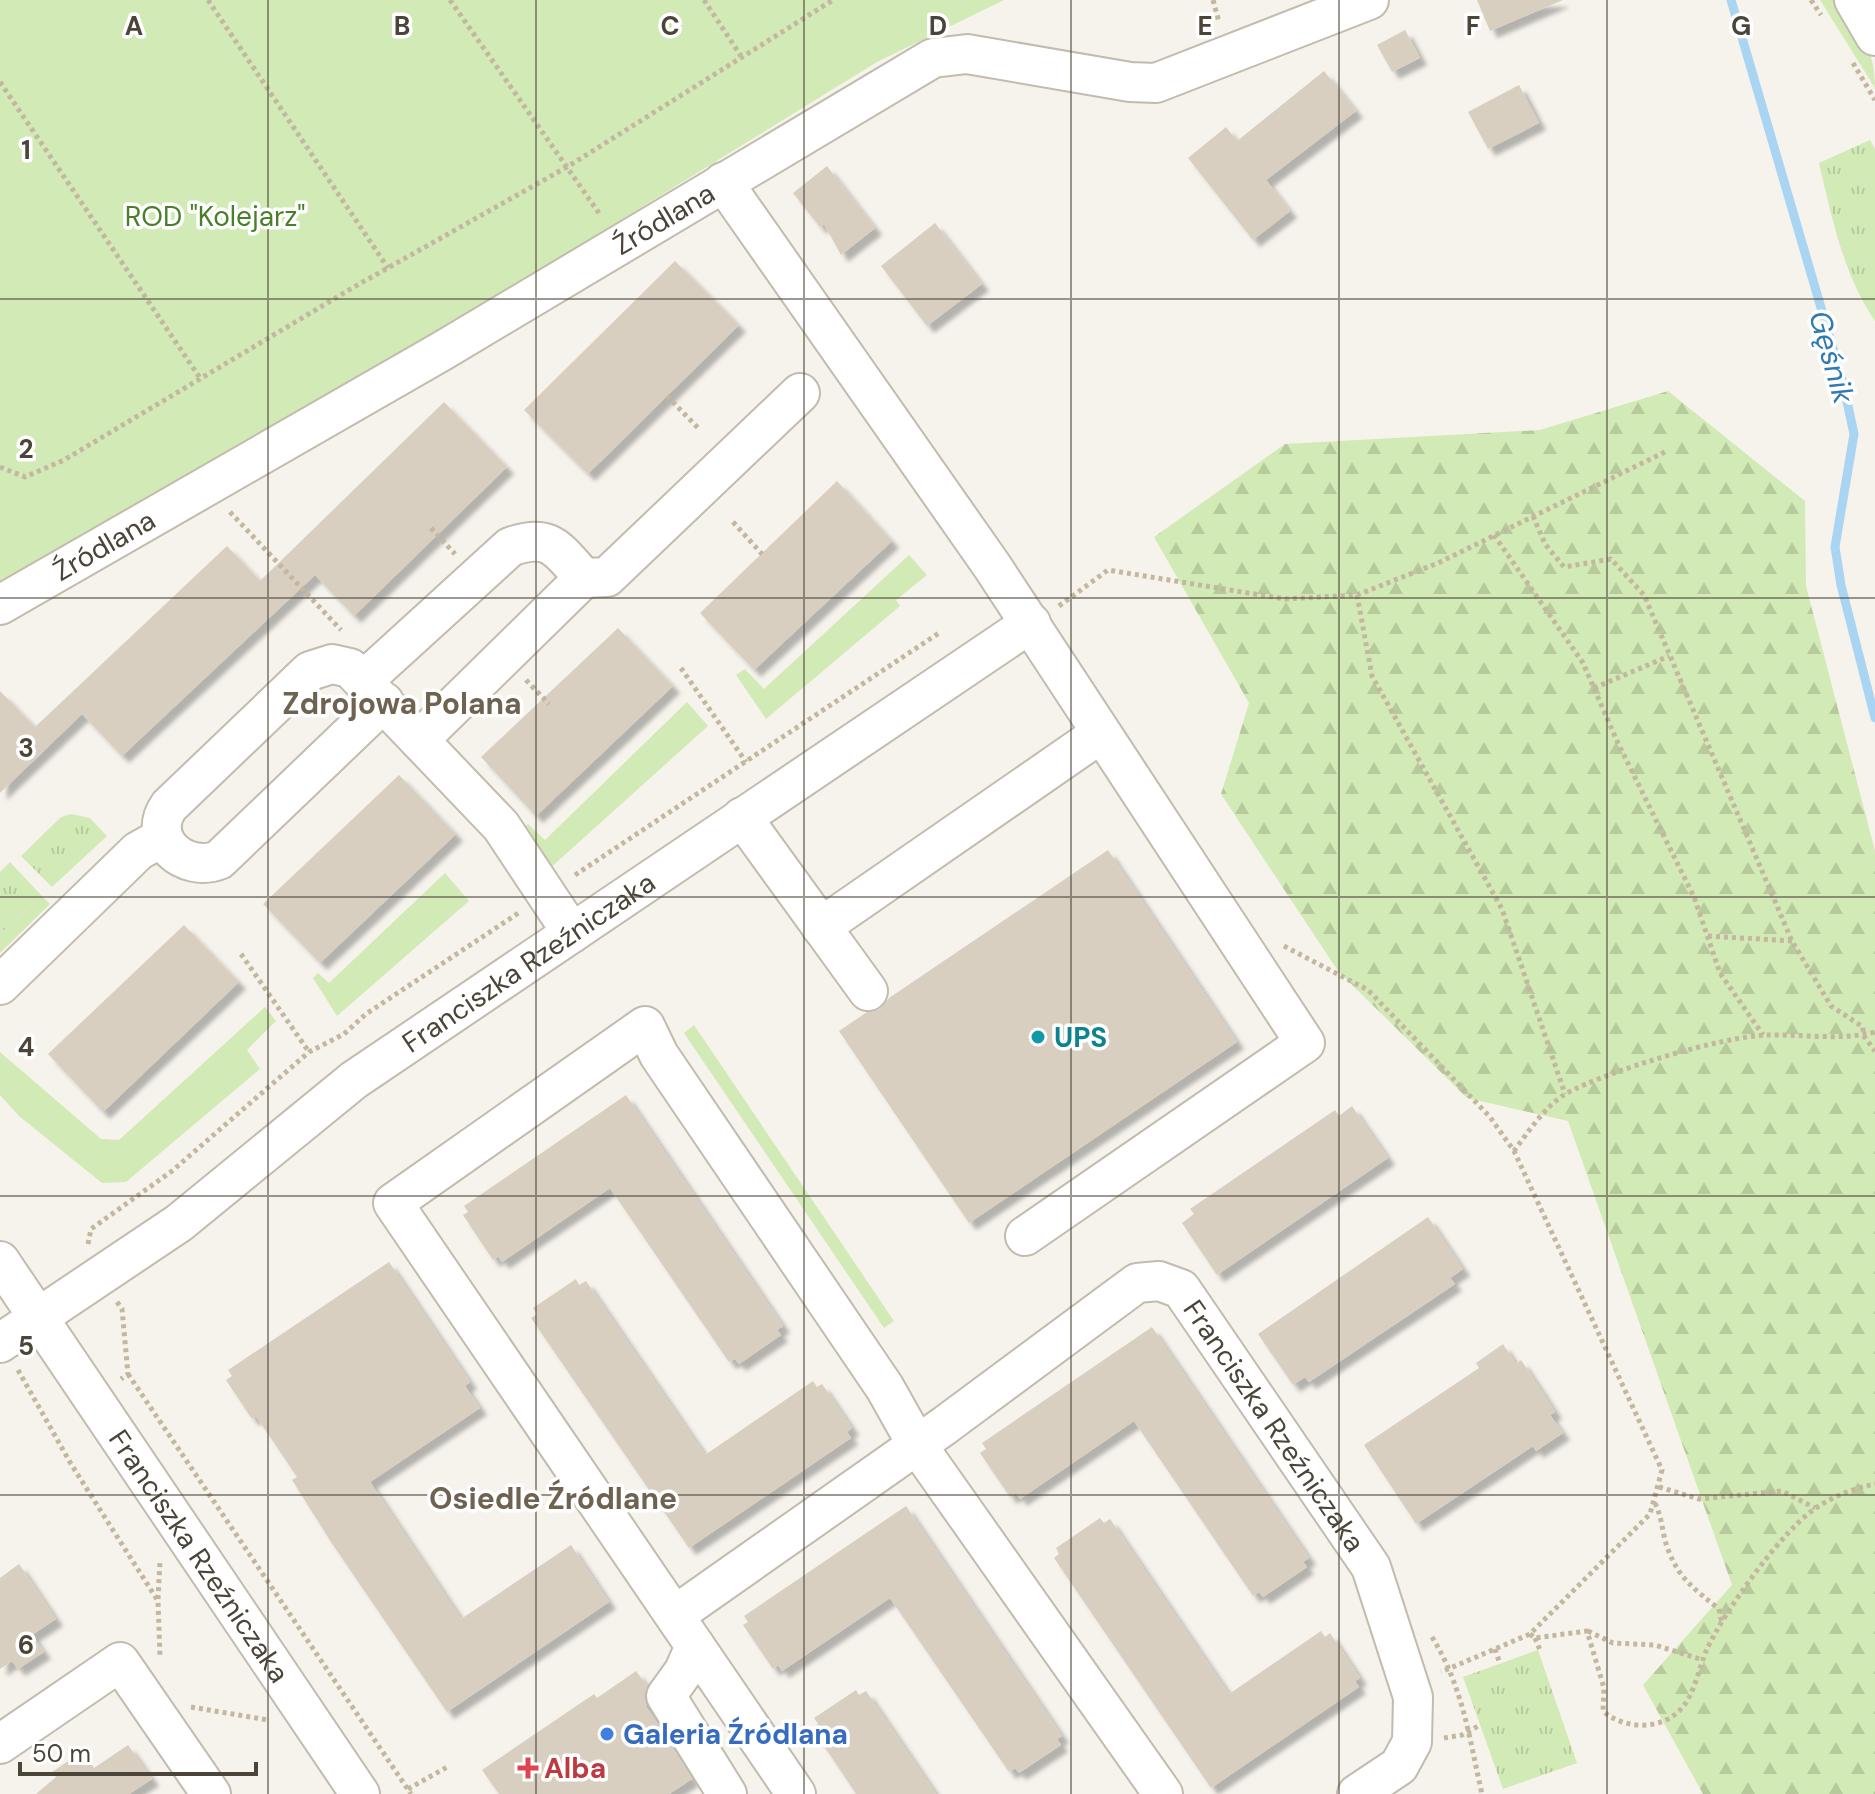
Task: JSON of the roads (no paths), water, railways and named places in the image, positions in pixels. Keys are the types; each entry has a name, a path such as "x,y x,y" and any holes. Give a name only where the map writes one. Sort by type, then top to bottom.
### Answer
{"street":[{"name":"Źródlana","path":"0,605 933,58 967,54 1130,82 1156,83 1369,0"},
{"path":"1854,0 1875,36"},
{"path":"723,182 1051,612 1100,734 1305,1043 1025,1236"},
{"path":"419,740 584,578 607,577 800,393"},
{"path":"572,933 501,826 374,692 350,668 332,664 310,671 160,818 163,837 176,856 204,865 219,860 374,692 510,547 532,539 553,544 584,578"},
{"name":"Franciszka Rzeźniczaka","path":"8,1354 38,1317 179,1223 335,1094 742,817 1051,612"},
{"path":"821,927 1100,734"},
{"path":"742,817 868,991"},
{"path":"0,985 138,851 163,837"},
{"path":"796,1794 393,1203 645,1026 659,1055 885,1388 917,1445 1163,1794"},
{"path":"0,1261 38,1317"},
{"name":"Franciszka Rzeźniczaka","path":"685,1631 917,1445 1137,1283 1159,1281 1181,1289 1371,1567 1413,1697 1412,1742 1399,1766 1357,1794"},
{"name":"Franciszka Rzeźniczaka","path":"38,1317 360,1794"},
{"path":"685,1631 684,1671 666,1696 727,1794"},
{"path":"0,1744 120,1662 211,1794"}],"waterway":[{"name":"Gęśnik","path":"1731,0 1843,383 1854,434 1835,547 1841,585 1875,718"}],"place":[{"name":"UPS","path":"1038,1037"},
{"name":"Galeria Źródlana","path":"607,1734"},
{"name":"Alba","path":"528,1768"}],"district":[{"name":"Zdrojowa Polana","path":"402,703"},
{"name":"Osiedle Źródlane","path":"553,1498"}],"park label":[{"name":"ROD \"Kolejarz\"","path":"215,216"}]}
